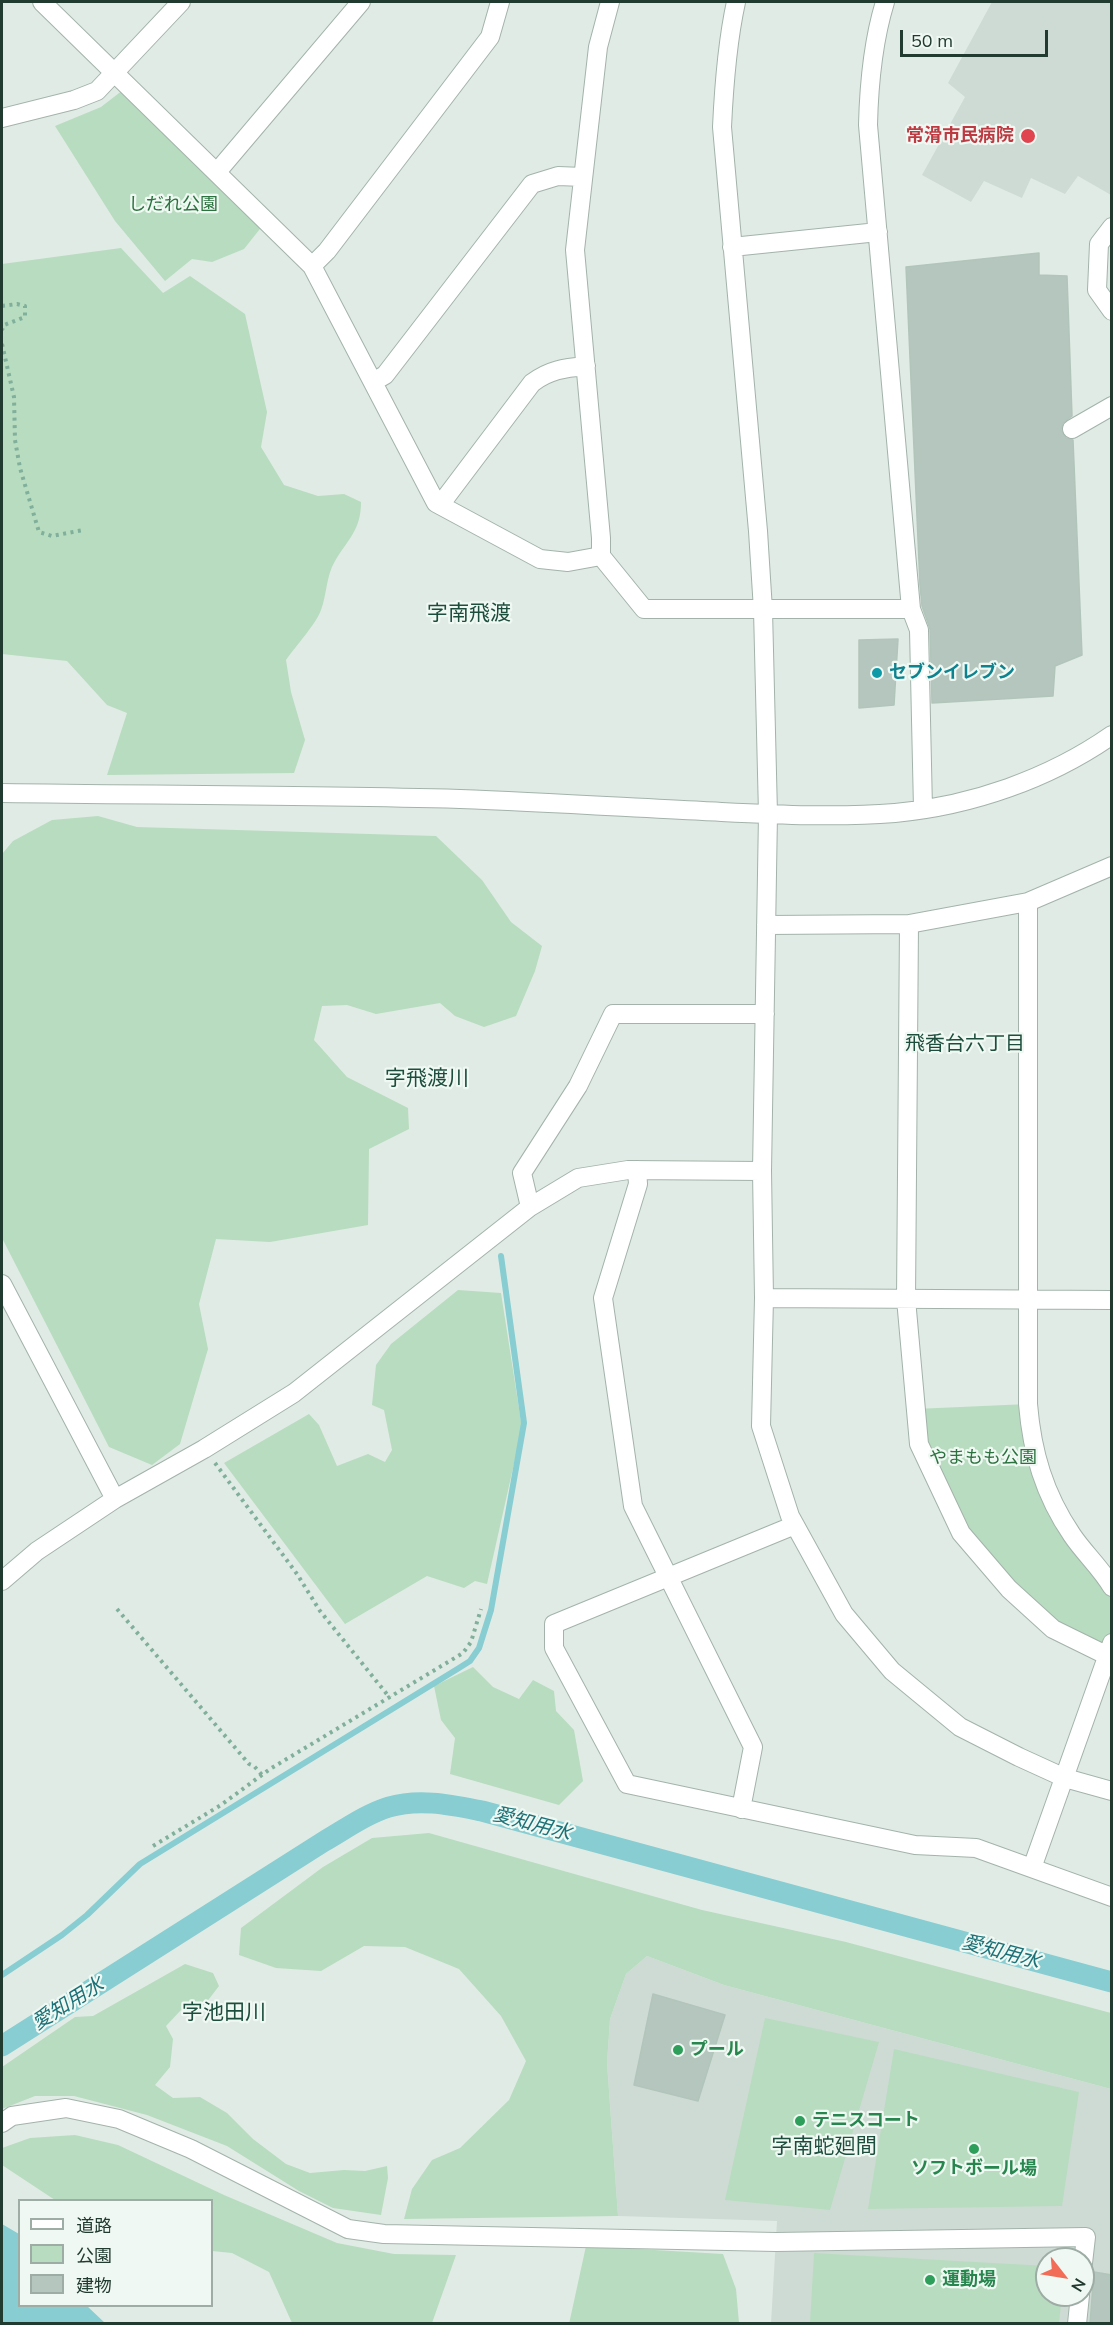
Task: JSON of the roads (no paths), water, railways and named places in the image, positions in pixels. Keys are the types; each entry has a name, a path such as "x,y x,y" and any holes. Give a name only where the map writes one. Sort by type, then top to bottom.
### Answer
{"street":[{"path":"42,2 312,266 436,503 540,559 568,562 601,556"},
{"path":"2,118 74,100 97,91 181,2"},
{"path":"217,172 361,2"},
{"path":"312,266 327,251 490,37 500,2"},
{"path":"610,2 598,47 575,250 602,538 601,556 644,609 911,609"},
{"path":"736,2 725,66 722,127 758,531 768,814 762,1171 764,1298 761,1426 790,1516 844,1614 892,1671 960,1727 1019,1758 1065,1778 1112,1791"},
{"path":"885,2 877,34 869,95 870,157 911,609 919,630 923,809"},
{"path":"373,382 385,375 532,184 558,176 583,177"},
{"path":"1112,227 1100,244 1097,290 1112,311"},
{"path":"732,247 878,232"},
{"path":"440,505 531,383 557,369 586,366"},
{"path":"1072,429 1112,406"},
{"path":"2,793 460,799 768,814 895,813 959,802 1002,790 1066,762 1112,735"},
{"path":"766,925 909,924 1028,902 1112,866"},
{"path":"1028,902 1028,1404 1036,1460 1043,1483 1072,1536 1112,1587"},
{"path":"909,924 906,1299 919,1444 961,1533 1009,1588 1053,1629 1110,1653 1032,1868"},
{"path":"530,1207 522,1173 578,1086 613,1014 765,1014"},
{"path":"2,1581 37,1551 115,1499 204,1449 294,1393 530,1207 579,1178 637,1170 762,1171"},
{"path":"637,1170 638,1184 603,1298 633,1506 753,1747 741,1809"},
{"path":"2,1284 115,1499"},
{"path":"764,1298 1112,1299"},
{"path":"795,1525 554,1624 554,1648 627,1785 915,1845 976,1848 1112,1897"},
{"path":"2,2122 12,2116 66,2108 119,2120 191,2149 348,2229 384,2234 776,2241 1086,2237 1085,2247"},
{"path":"1077,2324 1079,2307"}],"water":[{"path":"2,2224 18,2233 18,2307 88,2307 105,2323 2,2323"}],"waterway":[{"path":"2,1975 62,1935 87,1915 140,1864 470,1661 479,1648 491,1610 524,1423 501,1256"},
{"name":"愛知用水","path":"2,2046 355,1823 389,1807 412,1803 436,1803 482,1811 1112,1982"}],"place":[{"name":"常滑市民病院","path":"1028,136"},
{"name":"セブンイレブン","path":"877,673"},
{"name":"プール","path":"678,2050"},
{"name":"テニスコート","path":"800,2121"},
{"name":"ソフトボール場","path":"974,2149"},
{"name":"運動場","path":"930,2280"}],"district":[{"name":"字南飛渡","path":"469,614"},
{"name":"飛香台六丁目","path":"965,1044"},
{"name":"字飛渡川","path":"427,1079"},
{"name":"字池田川","path":"224,2013"},
{"name":"字南蛇廻間","path":"824,2147"}],"park label":[{"name":"しだれ公園","path":"173,205"},
{"name":"やまもも公園","path":"983,1458"}]}
